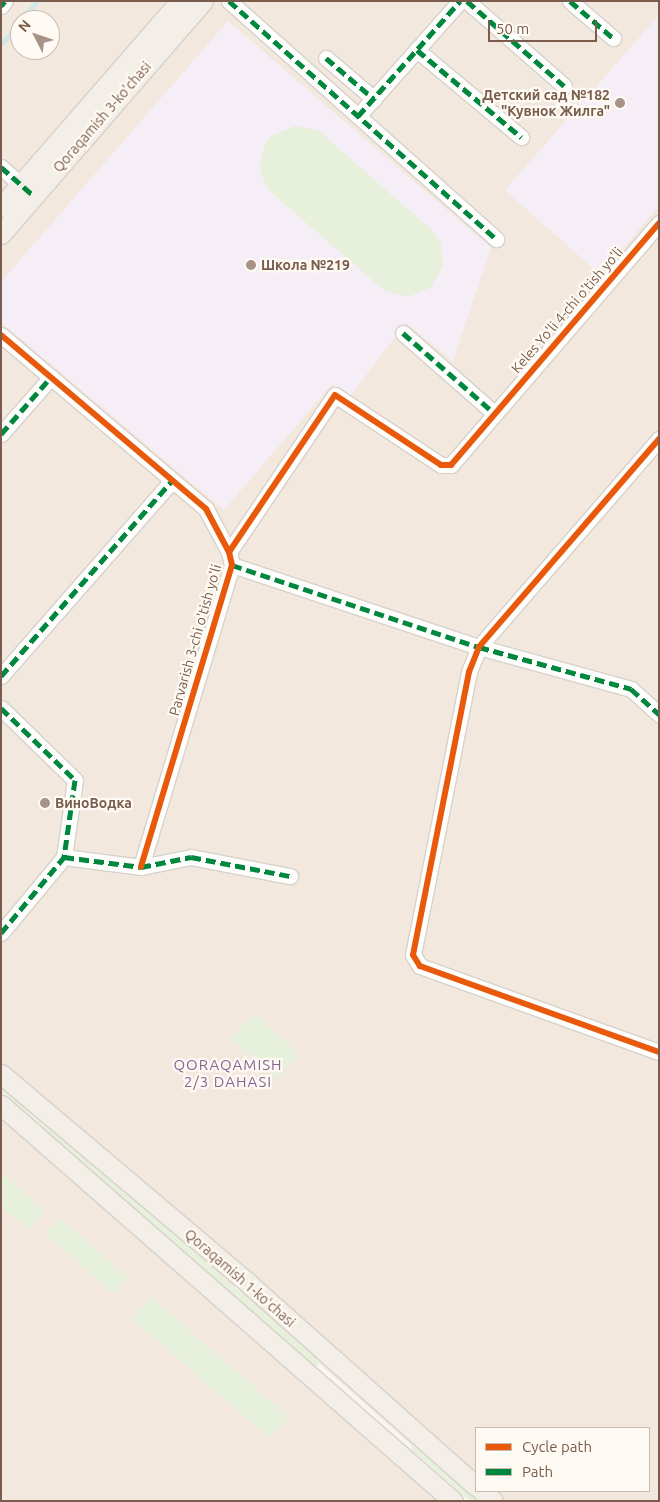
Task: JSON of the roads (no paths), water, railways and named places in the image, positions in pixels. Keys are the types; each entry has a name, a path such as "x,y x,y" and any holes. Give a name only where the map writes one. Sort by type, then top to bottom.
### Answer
{"main road":[{"name":"Qoraqamish 3-ko'chasi","path":"1,234 27,190 180,1"},
{"name":"Qoraqamish 3-ko'chasi","path":"1,207 27,190 203,1"},
{"name":"Qoraqamish 1-koʻchasi","path":"1,1074 343,1366 475,1485"},
{"name":"Qoraqamish 1-koʻchasi","path":"1,1105 453,1501"},
{"path":"324,1388 343,1366"},
{"path":"483,1492 493,1501"}],"street":[{"path":"1,6 5,1"},
{"path":"229,1 496,239"},
{"path":"358,116 460,1"},
{"path":"467,1 564,86"},
{"path":"570,1 613,38"},
{"path":"417,50 521,137"},
{"path":"326,58 374,99"},
{"path":"1,167 27,190"},
{"name":"Keles Yo'li 4-chi o'tish yo'li","path":"231,558 334,396 444,467 451,465 659,223"},
{"path":"403,334 494,413"},
{"name":"Parvarish 3-chi o'tish yo'li","path":"1,335 206,509 231,558 479,647 631,690 659,714"},
{"path":"1,434 51,377"},
{"path":"657,445 479,647 468,672 430,857 413,955 420,966 659,1052"},
{"path":"1,676 172,481"},
{"name":"Parvarish 3-chi o'tish yo'li","path":"141,867 231,558"},
{"path":"1,708 75,780 64,857 1,933"},
{"path":"64,857 141,867 190,857 290,876"}],"waterway":[{"path":"30,10 37,1"},
{"path":"1,44 10,34"}],"place":[{"name":"Детский сад №182 \"Кувнок Жилга\"","path":"620,103"},
{"name":"Школа №219","path":"251,265"},
{"name":"ВиноВодка","path":"45,803"}],"district":[{"name":"QORAQAMISH 2/3 DAHASI","path":"228,1072"}]}
